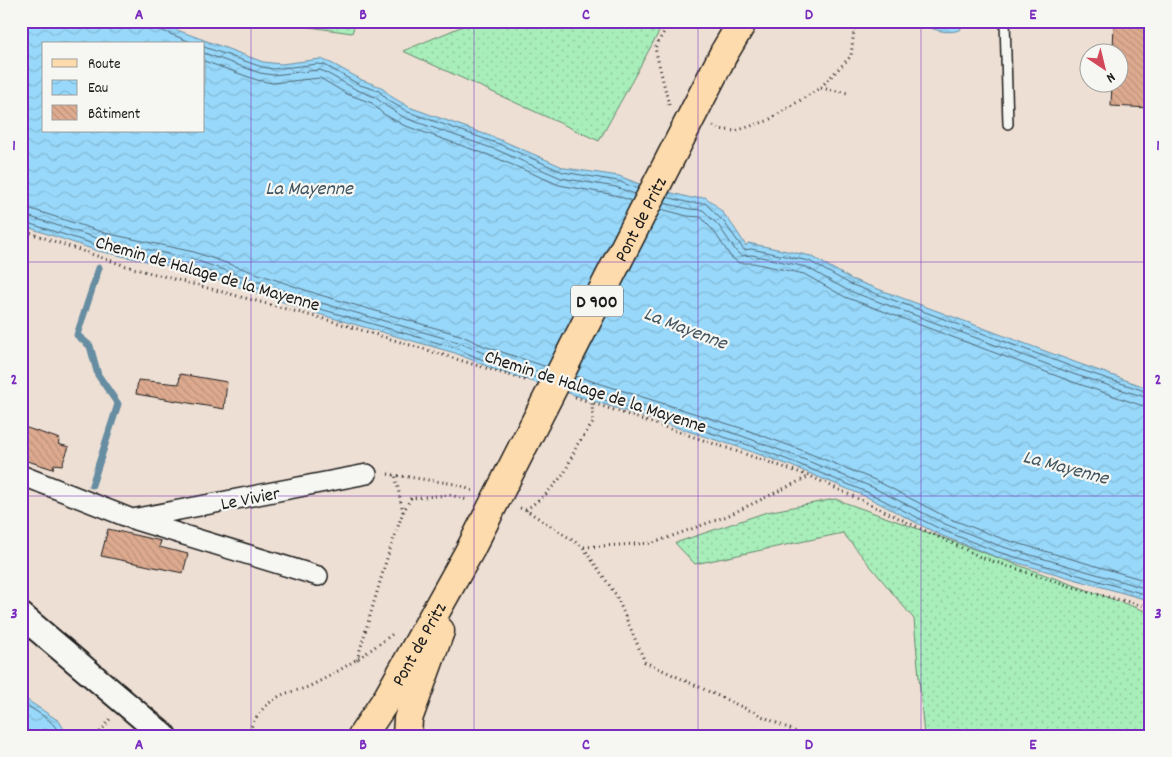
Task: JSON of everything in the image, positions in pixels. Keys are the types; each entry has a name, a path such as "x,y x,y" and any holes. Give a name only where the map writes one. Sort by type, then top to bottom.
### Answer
{"main road":[{"name":"Pont de Pritz","path":"362,736 388,697 470,550 724,53 743,21"},
{"name":"Pont de Pritz","path":"407,736 408,719 470,550"}],"street":[{"name":"Le Vivier","path":"132,520 367,474"},
{"path":"21,475 132,520 318,576"},
{"path":"21,615 164,736"}],"lane":[{"path":"1005,21 1008,124"}],"path":[{"path":"670,21 655,48 669,105 677,109"},
{"path":"710,125 735,131 766,121 820,88 851,56 855,21"},
{"path":"820,88 848,93"},
{"name":"Chemin de Halage de la Mayenne","path":"21,230 128,267 335,322 532,382"},
{"name":"Chemin de Halage de la Mayenne","path":"566,394 810,476 984,558 1095,594 1151,607"},
{"path":"517,509 526,510 546,494 564,474 577,445 593,423 592,403"},
{"path":"395,474 403,512"},
{"path":"805,736 645,662 616,595 584,548 654,543 727,516 810,476"},
{"path":"249,736 259,713 278,696 305,689 357,661 387,558 403,512 411,498 450,495 474,501"},
{"path":"97,736 110,719"}],"green space":[{"path":"267,21 356,21 352,33"},
{"path":"475,21 665,21 599,141 403,51"},
{"path":"835,499 1151,613 1151,736 924,736 914,619 843,533 695,564 675,543 767,512"}],"water":[{"name":"La Mayenne","path":"21,21 153,21 263,62 281,64 321,59 362,80 381,87 392,97 409,107 501,140 565,168 619,176 642,185 691,198 705,197 723,213 746,246 748,243 811,256 851,279 1151,389 1151,601 997,557 940,535 867,497 789,465 738,447 496,370 455,353 315,313 189,270 98,251 21,225"},
{"path":"915,21 965,21 960,30 948,32 937,30"},
{"path":"21,696 59,721 65,731 62,736 21,736"}],"building":[{"path":"1114,21 1151,21 1151,108 1111,106 1112,92 1130,92 1130,42 1113,42"},
{"path":"180,374 227,382 224,409 136,394 138,380 179,384"},
{"path":"21,426 60,439 58,444 69,447 62,465 54,464 53,469 21,459"},
{"path":"108,529 161,541 159,547 188,554 183,573 101,556"}],"waterway":[{"path":"92,485 118,404 98,375 90,346 77,335 99,268"}]}
